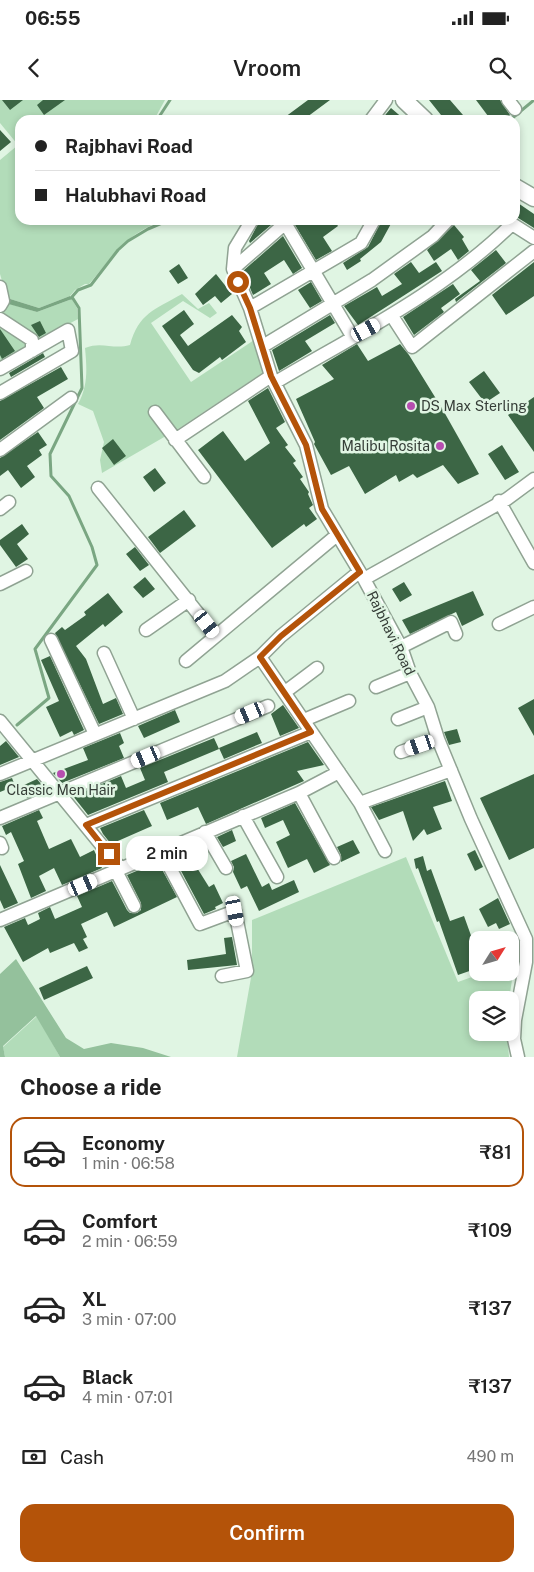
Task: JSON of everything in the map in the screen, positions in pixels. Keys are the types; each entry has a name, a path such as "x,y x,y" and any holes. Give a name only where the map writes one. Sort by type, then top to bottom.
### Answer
{"street":[{"path":"375,115 386,100"},
{"path":"404,100 420,115"},
{"path":"520,190 534,198"},
{"path":"233,269 235,248 249,225"},
{"path":"233,269 284,225"},
{"path":"289,225 313,271 352,336"},
{"path":"250,308 361,243 371,225"},
{"path":"263,346 372,280 433,236 443,225"},
{"path":"175,440 273,379 392,316 487,247 506,225"},
{"path":"514,225 534,238"},
{"path":"392,316 412,347 534,251"},
{"name":"Rajbhavi Road","path":"233,269 250,308 273,379 306,445 322,509 362,575 401,647 410,672 428,707 438,739 451,770 526,939 526,962 515,1020 514,1039 518,1057"},
{"path":"0,287 3,301 0,306"},
{"path":"0,319 32,340 32,351"},
{"path":"0,369 68,330 72,351 0,393"},
{"path":"0,450 71,398"},
{"path":"155,412 204,477"},
{"path":"0,774 225,681 260,657 281,636 362,575 506,498 534,479"},
{"path":"98,488 216,636"},
{"path":"499,501 534,563"},
{"path":"186,661 337,535"},
{"path":"0,584 26,571"},
{"path":"146,630 189,600"},
{"path":"499,624 534,607"},
{"path":"401,647 451,622 456,634"},
{"path":"51,640 95,734"},
{"path":"104,653 134,719"},
{"path":"260,657 360,803 385,851"},
{"path":"285,692 317,668"},
{"path":"376,687 410,672"},
{"path":"304,720 349,701"},
{"path":"0,818 268,706"},
{"path":"398,719 428,707"},
{"path":"0,722 33,760 58,794 86,825 119,870 134,906"},
{"path":"86,825 311,732"},
{"path":"401,752 438,739"},
{"path":"360,803 451,770"},
{"path":"0,920 299,793 340,772"},
{"path":"299,793 334,858"},
{"path":"243,816 277,877"},
{"path":"205,832 226,868"},
{"path":"161,851 200,924 235,911 247,971 222,976"}],"shaded area":[{"path":"0,100 165,100 157,115 15,115 15,141 0,123"},
{"path":"15,148 15,225 151,225 121,247 89,284 85,284 75,290 70,296 39,308 7,298 0,274 0,160"},
{"path":"182,294 198,309 209,303 217,313 210,318 183,301 151,323 191,382 257,338 267,370 178,429 102,473 100,460 104,442 93,411 78,404 84,391 86,377 85,348 97,345 118,347 130,345 143,319"},
{"path":"70,296 72,299 37,312 5,303 7,298 39,308"},
{"path":"72,299 77,308 78,319 0,361 0,301 37,312"},
{"path":"406,857 458,982 469,978 469,981 512,981 510,991 469,991 469,1041 508,1041 509,1057 237,1057 252,972 252,920"},
{"path":"16,959 66,1038 84,1049 111,1043 143,1048 171,1057 60,1057 36,1016 3,1046 5,1057 0,1057 0,974"},
{"path":"37,1016 60,1057 5,1057 3,1047"}],"building":[{"path":"2,100 23,100 10,110"},
{"path":"43,100 65,100 44,115 37,105"},
{"path":"308,100 330,100 310,115 288,115"},
{"path":"429,100 450,100 463,115 441,115"},
{"path":"476,100 500,100 510,115 487,115"},
{"path":"391,108 399,115 385,115"},
{"path":"0,130 11,142 0,151"},
{"path":"520,204 534,214 534,228 520,219"},
{"path":"257,225 271,225 250,243 249,241"},
{"path":"295,225 337,225 323,237 332,251 316,260"},
{"path":"379,225 390,225 381,242 360,259 361,261 347,270 343,263 368,247"},
{"path":"454,225 464,237 462,239 469,251 458,260 451,249 434,261 427,250"},
{"path":"283,236 302,268 293,274 284,260 264,273 271,284 253,295 243,271"},
{"path":"496,250 506,263 456,302 455,299 480,281 471,270"},
{"path":"411,262 419,273 436,262 442,271 358,325 344,306 377,287 382,296 402,284 394,274"},
{"path":"534,262 534,296 506,315 492,295"},
{"path":"179,264 188,278 178,284 169,271"},
{"path":"216,274 232,294 221,303 215,296 203,305 195,294"},
{"path":"311,282 322,301 310,308 298,290"},
{"path":"453,284 460,294 441,308 444,312 414,335 403,317"},
{"path":"184,310 194,324 180,335 188,346 232,315 242,327 239,331 246,342 222,360 220,357 199,373 193,370 162,326"},
{"path":"330,315 335,323 305,341 312,351 279,371 272,350"},
{"path":"40,321 46,333 39,337 31,325"},
{"path":"0,329 15,351 2,359 0,355"},
{"path":"357,344 368,361 400,344 409,355 443,410 479,474 458,484 443,465 417,478 413,474 399,482 396,475 365,494 349,466 331,475 314,444 315,442 296,399 334,379 322,365"},
{"path":"43,353 45,357 11,377 9,373"},
{"path":"61,367 68,379 37,397 44,408 0,440 0,401"},
{"path":"484,371 500,393 485,403 469,382"},
{"path":"268,388 285,422 276,428 288,445 285,447 296,461 293,463 303,477 300,479 309,492 308,494 313,505 309,508 317,519 306,527 304,524 272,548 198,450 223,431 245,461 270,443 248,401"},
{"path":"534,397 534,452 508,415"},
{"path":"38,432 47,445 39,450 42,455 27,466 35,477 21,488 8,470 0,476 0,458"},
{"path":"113,439 126,456 114,465 102,448"},
{"path":"502,445 519,472 505,480 488,454"},
{"path":"155,468 166,483 154,492 143,477"},
{"path":"184,510 196,526 160,553 148,537"},
{"path":"22,524 29,534 17,544 28,559 16,567 0,545 0,540"},
{"path":"135,547 149,565 140,571 126,554"},
{"path":"145,577 155,589 143,598 133,587"},
{"path":"404,582 412,595 400,602 392,589"},
{"path":"473,591 484,615 462,626 456,612 410,634 402,620"},
{"path":"108,593 123,612 105,627 103,624 76,646 86,659 103,704 116,698 123,714 99,724 55,633 62,627 65,630 86,615 84,612"},
{"path":"50,656 84,730 74,735 72,731 60,737 46,707 59,701 41,660"},
{"path":"534,699 534,736 518,708"},
{"path":"283,705 299,728 280,736 271,714"},
{"path":"175,710 180,722 144,738 138,726"},
{"path":"457,729 461,742 449,745 444,732"},
{"path":"257,732 262,743 224,759 219,748"},
{"path":"120,733 124,743 119,746 124,758 62,783 53,773 88,760 83,748"},
{"path":"214,738 219,749 164,772 168,782 88,815 73,796 121,776 126,788 145,780 140,768"},
{"path":"6,741 19,757 0,765 0,746"},
{"path":"308,742 324,765 297,771 304,781 206,824 198,807 167,820 160,803"},
{"path":"534,774 534,848 509,860 480,798"},
{"path":"12,778 15,786 0,792 0,782"},
{"path":"37,779 46,790 27,798 22,786"},
{"path":"445,781 452,801 433,807 442,829 427,835 424,829 413,841 403,811 379,820 371,807"},
{"path":"295,803 330,865 314,873 307,859 288,868 276,842 290,835 283,820 265,828 261,818"},
{"path":"39,810 43,818 37,821 49,849 71,839 80,857 94,850 102,868 62,885 54,868 39,876 46,891 31,898 18,864 24,861 11,832 6,835 2,826"},
{"path":"144,810 152,826 111,844 100,828"},
{"path":"232,830 236,841 223,847 217,837"},
{"path":"353,840 360,853 341,862 341,855 337,847"},
{"path":"475,850 483,867 475,871 467,854"},
{"path":"246,854 262,887 269,883 272,890 294,880 299,892 259,911 247,886 241,889 233,872 234,867 231,861"},
{"path":"423,856 427,871 431,869 450,921 464,916 469,931 469,971 458,975 418,868 416,869 414,859"},
{"path":"158,862 177,897 114,927 107,912 81,924 87,937 83,939 88,948 79,952 74,943 50,953 48,948 23,962 4,927 25,918 28,925 40,919 38,913 50,907 55,919 82,907 77,896 112,881 127,910 130,913 137,913 141,910 141,903 127,875"},
{"path":"194,863 209,887 214,884 223,903 215,907 216,909 204,914 180,869"},
{"path":"0,865 18,903 4,909 0,900"},
{"path":"498,898 510,924 499,929 496,923 488,927 479,909"},
{"path":"232,937 237,965 188,970 187,960 226,954 224,938"},
{"path":"87,966 93,978 44,1000 39,988"}],"waterway":[{"path":"160,115 170,100"},
{"path":"516,115 534,100"},
{"path":"71,298 78,290 91,285 118,250 128,241 157,225"},
{"path":"17,725 49,698 35,649 97,565 92,547 69,496 51,476 50,454 82,388 79,308 72,297"}],"place":[{"name":"DS Max Sterling","path":"411,406"},
{"name":"Malibu Rosita","path":"440,446"},
{"name":"Classic Men Hair","path":"61,774"}],"route":[{"path":"109,854 86,825 311,732 260,657 281,636 360,572 322,509 306,445 276,382 271,376 250,308 238,282"}]}
